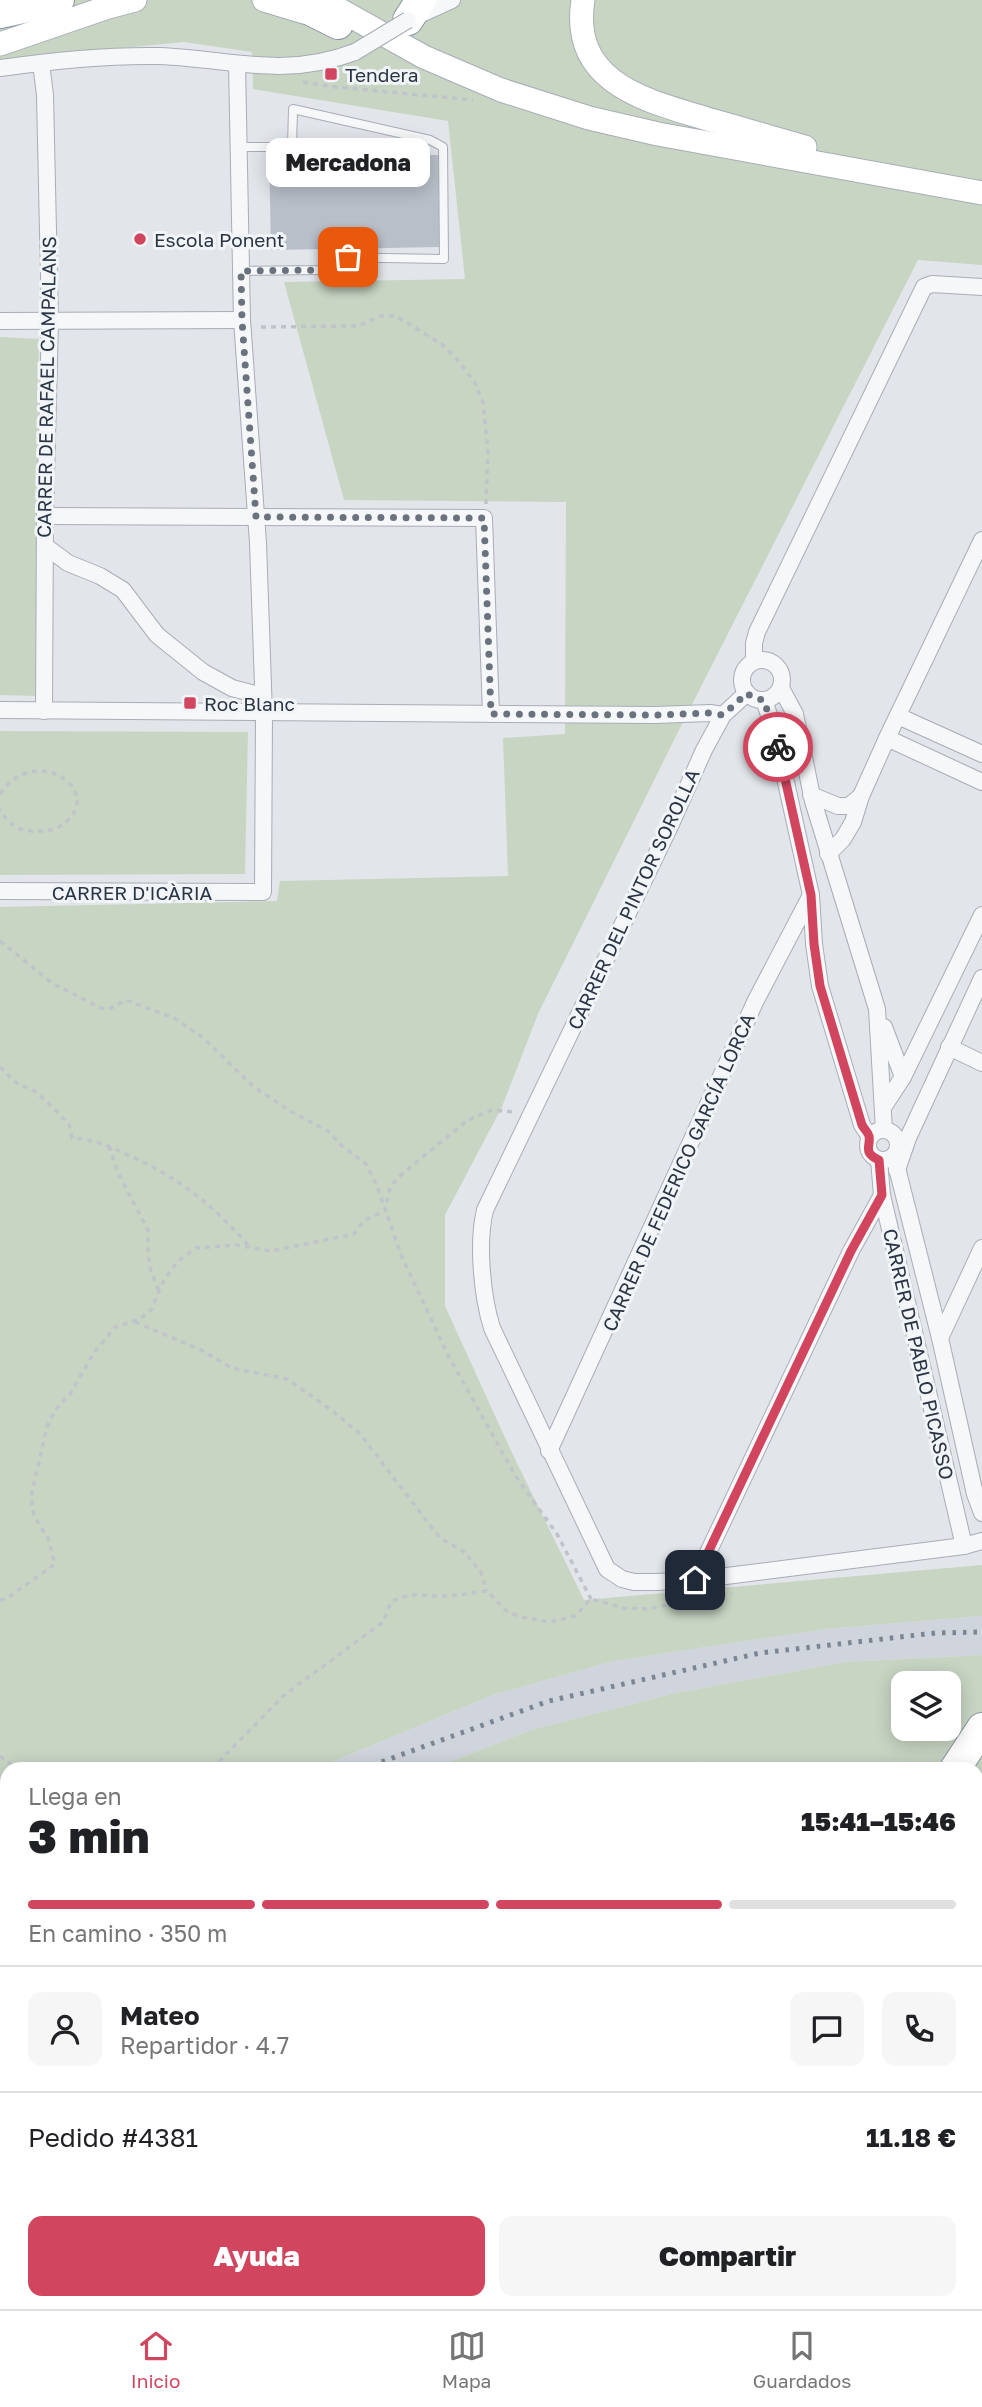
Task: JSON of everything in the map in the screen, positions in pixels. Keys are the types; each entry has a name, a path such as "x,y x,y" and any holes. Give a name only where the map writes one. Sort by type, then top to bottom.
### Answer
{"highway":[{"path":"0,13 59,0"},
{"path":"290,0 330,12"},
{"path":"960,1762 982,1728"}],"street":[{"path":"0,44 135,0"},
{"path":"264,0 411,22 501,90 589,118 658,134 982,193"},
{"path":"0,68 139,56 284,67 306,65 355,52 452,0"},
{"path":"583,0 582,15 588,51 602,73 622,89 654,103 919,181"},
{"name":"CARRER DE RAFAEL CAMPALANS","path":"41,63 45,95 50,321 44,711"},
{"path":"237,64 242,320 256,517 264,714"},
{"path":"754,661 757,632 780,581 924,287 932,284 982,287"},
{"path":"0,321 242,320"},
{"path":"45,516 484,518 491,714"},
{"path":"828,854 843,839 853,822 861,796 887,738 982,540"},
{"path":"45,546 68,563 100,576 123,590 157,635 203,672 232,688 262,696"},
{"path":"768,660 778,667 783,676 781,688 774,696 764,700 753,698 742,683 743,674 754,661 768,660"},
{"path":"781,688 795,714 811,795 828,854 877,1009 903,1077"},
{"name":"CARRER DEL PINTOR SOROLLA","path":"531,1114 704,750 723,715 747,693"},
{"path":"764,700 775,733 811,895 820,986 862,1125 877,1133 895,1135 895,1154"},
{"path":"0,710 264,714 723,715"},
{"name":"CARRER D'ICÀRIA","path":"0,891 263,892 264,714"},
{"path":"898,716 982,754"},
{"path":"887,738 982,782"},
{"path":"811,795 838,806 849,806 861,796"},
{"name":"CARRER DE FEDERICO GARCÍA LORCA","path":"549,1451 756,1000 811,895"},
{"path":"884,1106 903,1077 982,915"},
{"path":"895,1154 982,978"},
{"path":"877,1009 884,1106 877,1133 868,1151 872,1157 895,1154"},
{"path":"949,1047 982,1063"},
{"path":"531,1114 485,1210 482,1279 486,1308 492,1328 549,1451 607,1569 613,1575 643,1583 695,1580 957,1547 982,1541"},
{"name":"CARRER DE PABLO PICASSO","path":"895,1154 882,1195 960,1530 957,1547"},
{"name":"CARRER DE PABLO PICASSO","path":"895,1154 975,1494 982,1513"},
{"path":"695,1580 851,1251 882,1195"},
{"path":"940,1338 982,1248"},
{"path":"960,1530 982,1513"}],"lane":[{"path":"239,147 292,147 293,109 430,140 443,147 444,259 323,257 323,270 241,271"}],"path":[{"path":"261,327 358,326 381,316 396,316 443,345 475,383 483,403 488,452 484,518"},
{"path":"0,794 20,775 30,771 51,771 71,786 77,801 71,817 62,826 46,831 16,827 8,821 0,808"},
{"path":"0,941 52,983 101,1008 109,1009 126,1000 174,1018 201,1037 254,1087 328,1131 366,1164 401,1255 459,1376 516,1477 557,1534 591,1600 623,1608 647,1609 720,1597 740,1590"},
{"path":"0,1067 15,1082 36,1092 53,1108 69,1124 72,1138 87,1139 109,1146 165,1172 208,1204 248,1245"},
{"path":"385,1211 390,1187 403,1173 468,1120 492,1110 531,1114"},
{"path":"109,1146 118,1173 148,1230 151,1272 159,1291"},
{"path":"0,1600 6,1599 55,1564 48,1538 34,1516 31,1497 47,1427 55,1410 70,1394 94,1353 115,1327 133,1321 151,1310 159,1291 178,1261 196,1248 248,1245 271,1251 354,1234 363,1221 385,1211"},
{"path":"133,1321 201,1350 232,1368 287,1379 334,1412 360,1434 440,1538 468,1554 471,1562 480,1569 487,1591 505,1611 520,1617 550,1622 575,1616 591,1600"},
{"path":"219,1762 283,1696 383,1622 391,1602 412,1594 443,1597 487,1591"}],"shaded area":[{"path":"982,1616 982,1655 845,1662 675,1693 531,1730 450,1762 332,1762 493,1695 614,1661 826,1629"}],"green space":[{"path":"0,0 982,0 982,265 918,260 538,1014 502,1107 445,1215 445,1306 513,1455 584,1600 982,1565 982,1616 826,1629 614,1661 493,1695 332,1762 0,1762 0,907 277,901 280,881 508,876 503,738 565,734 566,502 344,500 284,282 465,279 448,121 253,89 252,52 184,42 0,60"},
{"path":"0,337 39,339 35,696 0,695"},
{"path":"0,731 248,732 245,874 0,875"},
{"path":"982,1655 982,1762 450,1762 531,1730 675,1693 845,1662"}],"building":[{"path":"397,139 397,155 441,155 443,247 271,250 269,153 302,153 302,140"}],"railway":[{"path":"381,1762 549,1701 760,1653 935,1633 982,1632"}],"way so far":[{"path":"348,257 323,257 323,270 241,271 256,517 484,518 491,714 723,715 747,693 753,698 764,700 778,747"}],"place":[{"name":"Tendera","path":"331,74"},
{"name":"Escola Ponent","path":"140,239"},
{"name":"Mercadona","path":"348,257"},
{"name":"Roc Blanc","path":"190,703"}],"route":[{"path":"695,1580 851,1251 882,1195 879,1160 872,1157 868,1151 870,1137 862,1125 820,986 811,895 778,747"}]}
